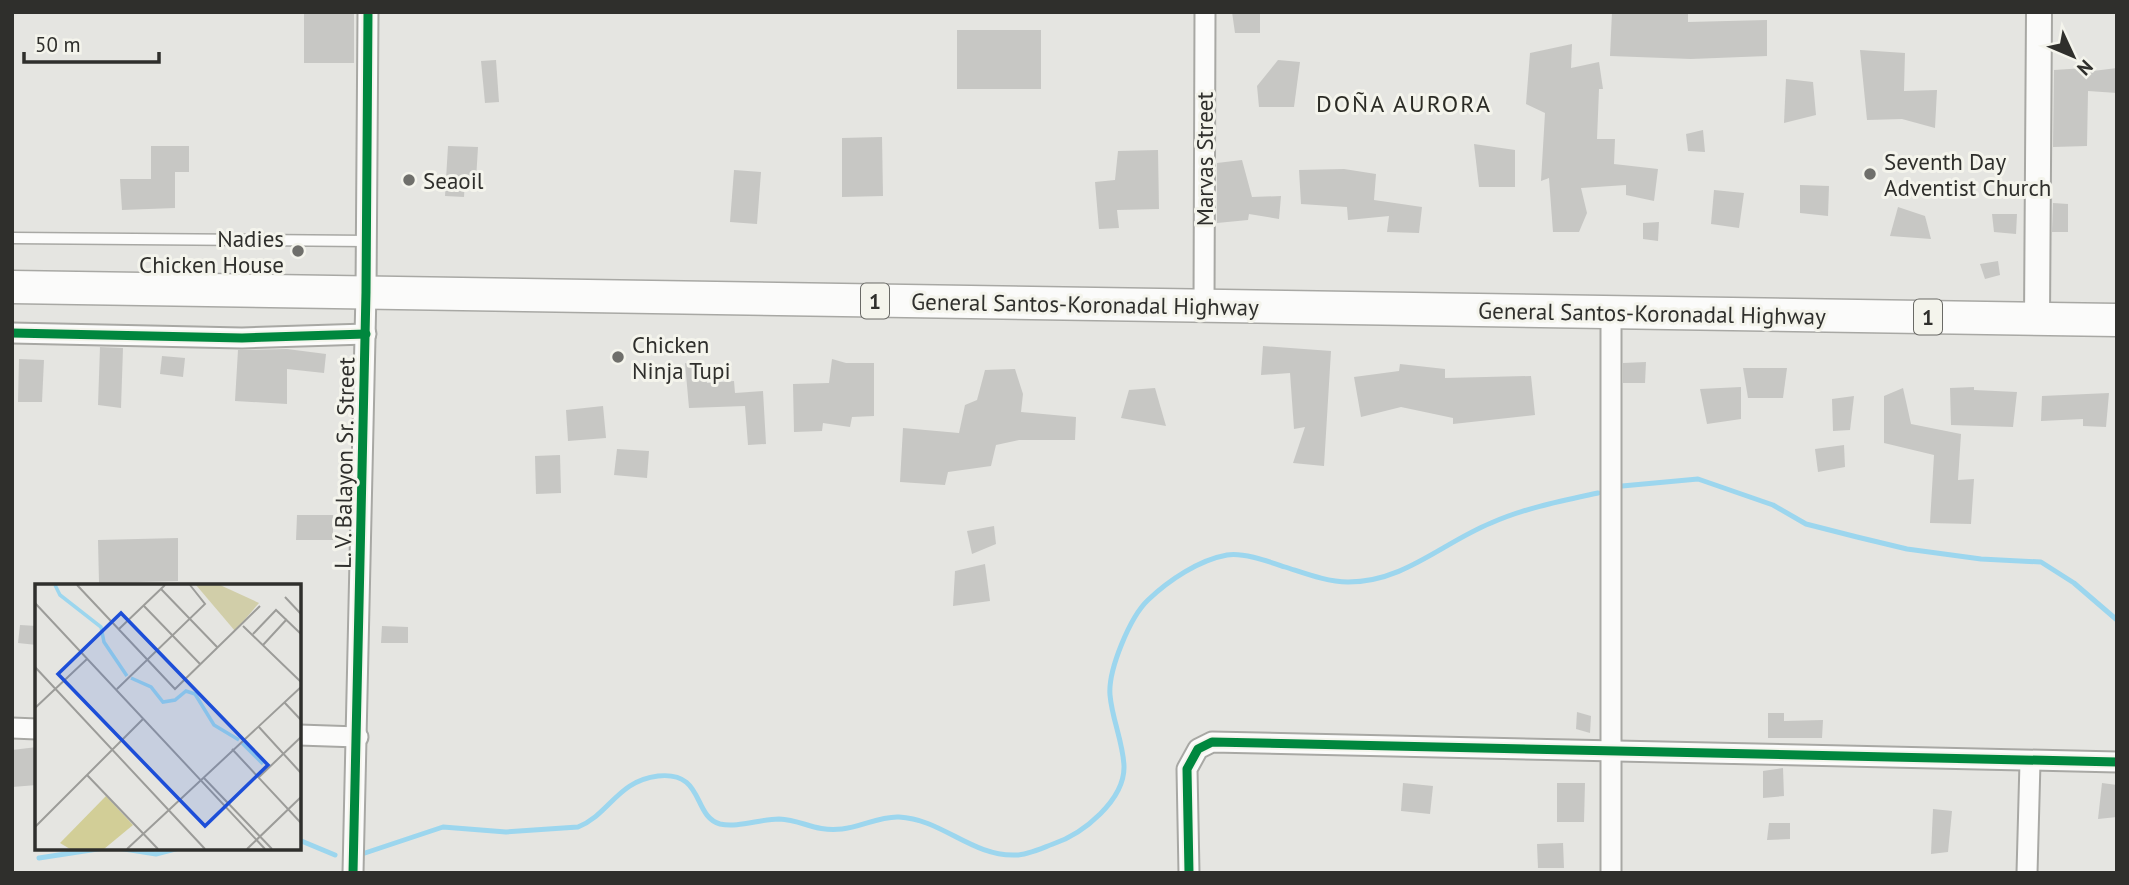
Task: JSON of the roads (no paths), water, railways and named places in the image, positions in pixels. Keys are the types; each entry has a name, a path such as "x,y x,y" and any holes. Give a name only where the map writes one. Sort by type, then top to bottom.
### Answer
{"highway":[{"name":"General Santos-Koronadal Highway","path":"12,287 2117,320"}],"street":[{"name":"L. V. Balayon Sr. Street","path":"353,873 366,334 368,12"},
{"name":"Marvas Street","path":"1204,306 1205,12"},
{"path":"2037,318 2039,12"},
{"path":"1611,312 1611,873"},
{"path":"12,333 242,338 366,334"},
{"path":"12,728 35,729"},
{"path":"301,735 358,737"},
{"path":"1189,873 1187,769 1205,744 2117,762"},
{"path":"2026,873 2029,762"}],"lane":[{"path":"12,238 367,241"}],"waterway":[{"path":"1622,486 1698,479 1773,505 1806,524 1857,537 1907,549 1981,559 2041,562 2074,583 2117,620"},
{"path":"365,853 443,827 506,832 578,827 633,784 658,776 673,776 684,780 705,812 720,824 734,825 779,819 832,829 899,817 929,824 985,850 1000,854 1030,853 1065,839 1089,824 1118,791 1124,766 1110,695 1116,658 1141,608 1175,578 1206,561 1233,554 1332,580 1368,580 1405,569 1473,531 1517,513 1598,493"},
{"path":"301,841 335,855"},
{"path":"39,858 91,850"},
{"path":"131,850 156,854 171,850"}],"place":[{"name":"Seventh Day Adventist Church","path":"1870,174"},
{"name":"Seaoil","path":"409,180"},
{"name":"Nadies Chicken House","path":"298,251"},
{"name":"Chicken Ninja Tupi","path":"618,357"}],"district":[{"name":"DOÑA AURORA","path":"1404,103"}]}
